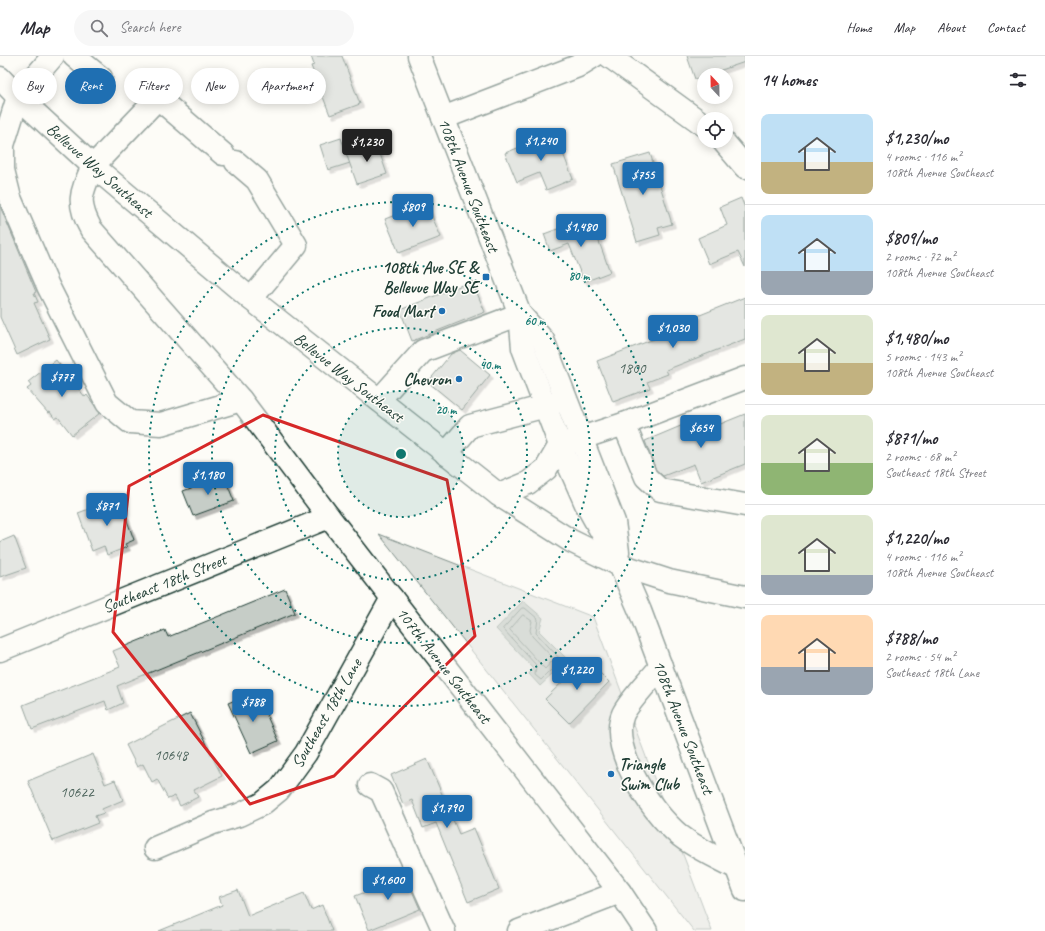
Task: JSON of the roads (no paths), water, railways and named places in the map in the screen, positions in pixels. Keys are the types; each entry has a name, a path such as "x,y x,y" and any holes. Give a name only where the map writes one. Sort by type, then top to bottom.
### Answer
{"street":[{"path":"43,68 53,56"},
{"path":"74,56 89,68"},
{"name":"108th Avenue Southeast","path":"419,56 520,314 523,348 560,445 586,504 620,565 661,666 745,890"},
{"path":"443,118 578,66 594,56"},
{"path":"609,56 697,120"},
{"name":"Bellevue Way Southeast","path":"0,78 12,91"},
{"name":"107th Avenue Southeast","path":"250,299 296,245 257,180 158,98 93,166 81,192 82,215 91,229 241,400 328,517 620,892 646,931"},
{"path":"16,104 3,145 2,170 10,198 48,286 108,403 130,422 161,424 241,400"},
{"name":"Bellevue Way Southeast","path":"26,104 93,166 250,299 499,495 571,541 620,565 669,581 745,597"},
{"path":"730,148 745,167"},
{"path":"379,400 423,351 520,314"},
{"name":"108th Avenue Southeast","path":"520,314 543,340 582,437 614,522 620,565"},
{"path":"499,495 528,483 546,469 560,445 624,424 745,378"},
{"path":"446,454 470,426 546,406 566,399"},
{"path":"624,424 646,477 660,490 745,505"},
{"name":"Southeast 18th Street","path":"0,650 328,517"},
{"name":"Southeast 18th Lane","path":"155,848 213,823 239,815 262,804 279,790 306,753 392,598"},
{"path":"661,666 624,713 619,732 625,756 646,797 662,820 686,840 737,868"},
{"path":"370,785 381,791 444,931"},
{"path":"519,931 620,892"}],"water":[{"path":"523,601 543,618 539,631 568,660 540,686 529,674 533,668 496,629"}],"place":[{"name":"108th Ave SE & Bellevue Way SE","path":"486,277"},
{"name":"Food Mart","path":"442,311"},
{"name":"Chevron","path":"459,379"},
{"name":"Triangle Swim Club","path":"611,774"}]}
